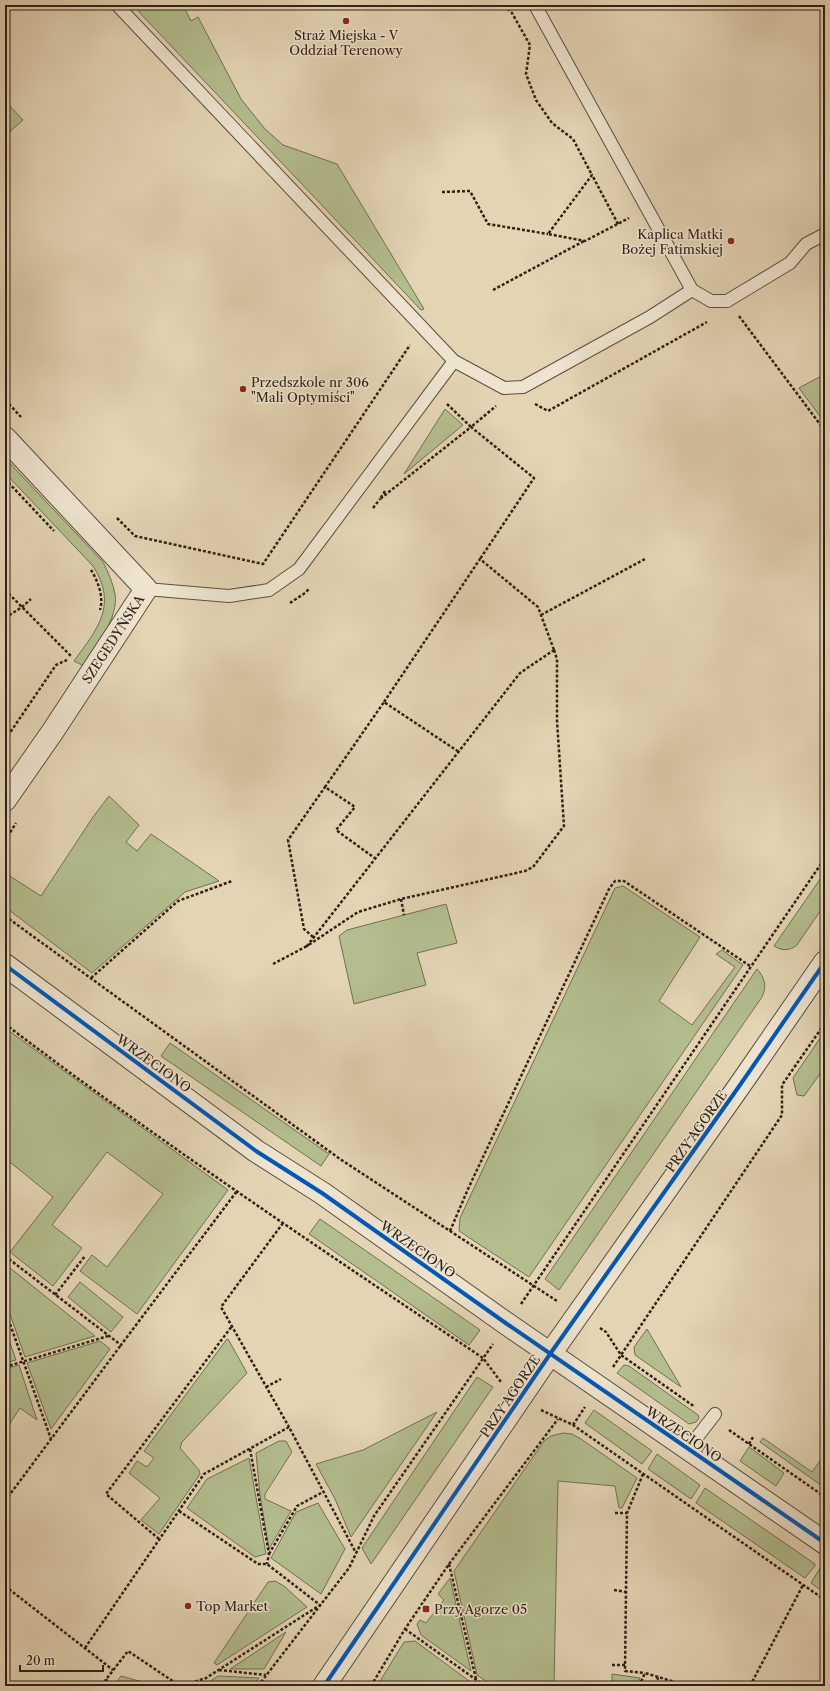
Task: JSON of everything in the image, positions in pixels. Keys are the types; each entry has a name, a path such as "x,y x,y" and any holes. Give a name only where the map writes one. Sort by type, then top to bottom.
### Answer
{"street":[{"name":"SZEGEDYŃSKA","path":"5,438 146,589 53,732 5,800"},
{"name":"PRZY AGORZE","path":"324,1686 550,1354 579,1316 825,962"},
{"name":"WRZECIONO","path":"5,965 256,1151 322,1193 550,1354 825,1543"}],"lane":[{"path":"117,5 454,361 504,388 523,387 650,317 692,290"},
{"path":"535,5 692,290 711,301 727,301 790,263 797,252 806,244 825,234"},
{"path":"146,589 229,596 269,590 299,569 454,361"},
{"path":"688,1449 713,1416"}],"path":[{"path":"504,5 512,14 530,45 526,74 536,100 552,123 573,139 618,224"},
{"path":"548,234 592,175"},
{"path":"442,192 470,191 488,224 585,241"},
{"path":"493,290 647,208"},
{"path":"531,402 548,411 714,318 727,301 825,431"},
{"path":"114,514 135,536 263,564 422,328"},
{"path":"313,937 304,929 288,840 384,702 534,478 471,426 446,403 449,398"},
{"path":"5,399 24,419"},
{"path":"491,401 502,406"},
{"path":"380,499 498,404"},
{"path":"5,479 59,537"},
{"path":"370,511 388,486"},
{"path":"273,964 307,946 358,912 401,899 525,871 532,867 564,826 557,721 557,659 538,607 480,559"},
{"path":"541,615 645,560"},
{"path":"86,565 92,571 99,588 102,602 99,613"},
{"path":"287,605 305,593 310,587"},
{"path":"5,590 73,657 56,665 5,740"},
{"path":"5,618 31,599"},
{"path":"307,946 520,673 554,650"},
{"path":"384,702 459,752"},
{"path":"325,787 355,807 336,830 376,859"},
{"path":"5,841 18,821"},
{"path":"258,1686 349,1568 374,1516 534,1286 750,966 825,858"},
{"path":"91,978 178,901 232,881"},
{"path":"450,1231 468,1189 609,889 615,881 624,881 750,966"},
{"path":"401,899 404,915"},
{"path":"5,916 340,1159 579,1316 606,1332 621,1355 713,1416 749,1444 825,1497"},
{"path":"573,1425 782,1115 782,1086 825,1023"},
{"path":"5,1024 59,1065 283,1224 483,1358 498,1381 547,1414 573,1425 825,1600"},
{"path":"5,1501 120,1345 237,1191"},
{"path":"283,1224 221,1307 289,1427 356,1553"},
{"path":"5,1256 120,1345"},
{"path":"55,1296 85,1256"},
{"path":"5,1310 22,1362 51,1439"},
{"path":"160,1539 106,1494 232,1326"},
{"path":"5,1367 109,1336"},
{"path":"266,1387 281,1379"},
{"path":"371,1686 405,1629 449,1564 558,1419"},
{"path":"85,1648 204,1474 289,1427"},
{"path":"749,1444 753,1438"},
{"path":"250,1449 269,1554"},
{"path":"643,1474 627,1513 624,1671 645,1674 688,1686"},
{"path":"267,1564 269,1554 297,1506 323,1492"},
{"path":"179,1511 258,1564 267,1564 320,1605"},
{"path":"615,1513 627,1513"},
{"path":"449,1564 476,1679"},
{"path":"750,1686 803,1585"},
{"path":"5,1586 113,1670"},
{"path":"614,1590 626,1592"},
{"path":"101,1686 128,1651 181,1686 206,1678 320,1605"},
{"path":"405,1629 485,1686"},
{"path":"612,1665 624,1665"},
{"path":"219,1670 266,1675"},
{"path":"639,1686 645,1674"},
{"path":"657,1677 661,1686"},
{"path":"106,1679 109,1686"}],"green space":[{"path":"138,5 183,5 191,21 198,17 241,99 265,129 283,145 337,164 424,309 421,310 139,12"},
{"path":"5,101 23,120 5,136"},
{"path":"825,374 825,423 799,388"},
{"path":"445,409 463,425 404,474"},
{"path":"5,458 103,562 110,578 115,594 114,612 106,632 84,666 74,661 91,638 102,616 104,593 100,580 93,566 5,473"},
{"path":"109,796 139,825 126,842 137,851 151,834 219,881 185,892 92,973 5,907 5,873 41,896 93,817"},
{"path":"825,872 825,904 797,945 786,950 774,946"},
{"path":"623,886 700,937 659,1001 692,1025 735,967 716,954 722,950 743,965 529,1277 459,1231 460,1218 615,888"},
{"path":"446,904 457,943 417,953 426,985 354,1004 339,936 347,930"},
{"path":"757,969 762,976 765,986 762,997 559,1290 545,1279"},
{"path":"5,1028 228,1190 137,1314 80,1271 92,1255 107,1267 163,1194 107,1152 52,1225 82,1248 53,1286 10,1252 53,1197 5,1158"},
{"path":"825,1031 825,1067 804,1096 797,1095 793,1078"},
{"path":"170,1043 329,1154 321,1166 161,1056"},
{"path":"320,1219 480,1330 469,1345 309,1234"},
{"path":"5,1264 95,1336 25,1357 5,1300"},
{"path":"80,1282 123,1317 111,1332 68,1297"},
{"path":"5,1329 16,1360 5,1363"},
{"path":"647,1329 681,1387 635,1355 634,1347"},
{"path":"227,1339 247,1373 182,1442 180,1448 199,1470 200,1474 159,1534 141,1520 160,1498 129,1473 137,1461 147,1467 154,1458 144,1451"},
{"path":"100,1341 110,1349 51,1429 27,1363"},
{"path":"19,1365 37,1420 20,1408 5,1431 5,1369"},
{"path":"624,1365 629,1366 698,1415 699,1418 696,1422 689,1424 617,1373"},
{"path":"477,1377 493,1387 371,1564 362,1548"},
{"path":"594,1410 652,1451 642,1464 585,1423"},
{"path":"437,1412 351,1537 335,1499 316,1464 363,1450"},
{"path":"563,1433 572,1434 581,1439 637,1478 622,1508 619,1508 615,1486 558,1481 554,1686 493,1686 477,1675 454,1571 544,1441 551,1436"},
{"path":"763,1438 812,1472 820,1461 825,1464 825,1488 760,1442"},
{"path":"279,1441 286,1441 292,1452 265,1494 265,1499 291,1511 269,1549 260,1495 256,1453"},
{"path":"749,1447 784,1473 776,1486 740,1461"},
{"path":"657,1454 700,1485 691,1499 648,1469"},
{"path":"249,1458 266,1554 255,1557 187,1508 207,1479"},
{"path":"705,1488 815,1564 815,1566 805,1578 696,1503"},
{"path":"318,1503 345,1549 321,1594 271,1558 296,1512"},
{"path":"820,1568 825,1572 825,1593 811,1583"},
{"path":"450,1578 471,1671 421,1635 417,1624 420,1620 426,1623 444,1600 438,1594"},
{"path":"275,1581 284,1586 307,1607 217,1665 214,1663 268,1582"},
{"path":"286,1632 264,1669 230,1669"},
{"path":"415,1641 476,1686 377,1686 404,1642"},
{"path":"612,1674 640,1678 636,1686 612,1686"},
{"path":"121,1676 157,1686 114,1686"},
{"path":"218,1676 259,1678 252,1686 211,1686 209,1682"}],"cycle path":[{"path":"324,1686 550,1354 825,962"},
{"path":"5,965 256,1151 322,1193 507,1324 825,1543"}],"place":[{"name":"Straż Miejska - V Oddział Terenowy","path":"346,21"},
{"name":"Kaplica Matki Bożej Fatimskiej","path":"731,241"},
{"name":"Przedszkole nr 306 \"Mali Optymiści\"","path":"243,389"},
{"name":"Top Market","path":"188,1606"},
{"name":"Przy Agorze 05","path":"426,1609"}]}
